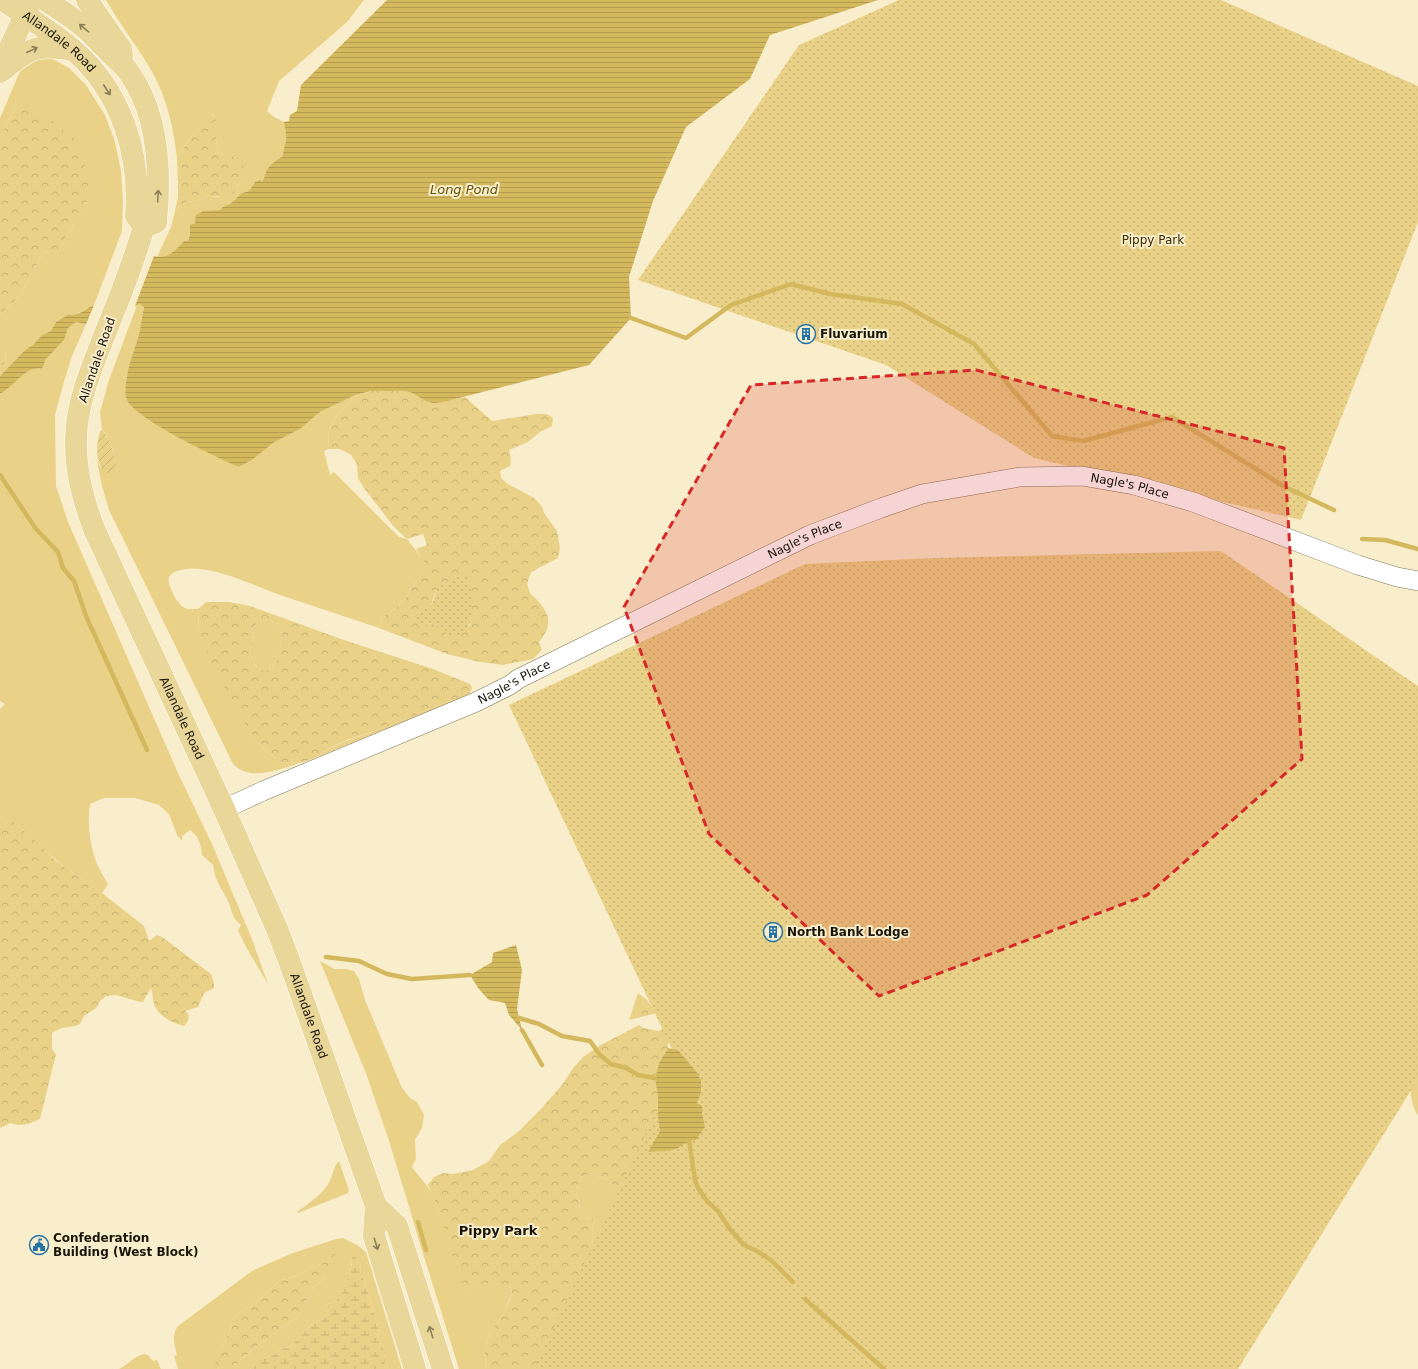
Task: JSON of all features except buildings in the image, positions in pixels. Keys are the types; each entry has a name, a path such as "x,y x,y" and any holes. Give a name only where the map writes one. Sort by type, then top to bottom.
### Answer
{"main road":[{"path":"0,4 2,0"},
{"name":"Allandale Road","path":"2,0 28,7 96,74 120,113 128,134 134,157 137,203 136,216 144,227"},
{"name":"Allandale Road","path":"45,0 86,30 122,63 142,94 151,120 156,143 158,180 156,222 144,227"},
{"path":"87,0 121,49 122,63"},
{"path":"0,71 28,7"},
{"path":"0,71 22,55 38,47 49,46 73,50"},
{"name":"Allandale Road","path":"144,227 133,263 90,373 78,416 76,456 81,492 94,529 224,809 277,929 290,963 376,1206 374,1236 415,1369"},
{"name":"Allandale Road","path":"376,1206 397,1226 443,1369"}],"street":[{"name":"Nagle's Place","path":"224,809 270,788 476,702 510,685 524,676 810,535 922,494 1020,477 1082,476 1134,485 1193,502 1358,565 1397,577 1418,580"}],"highlighted area":[{"path":"976,370 1284,448 1302,759 1147,895 879,996 709,834 624,607 751,385"}],"green space":[{"path":"106,0 364,0 347,22 279,81 267,111 274,117 284,122 286,137 283,156 269,168 262,182 255,182 249,191 242,193 230,204 220,210 216,210 190,226 188,241 184,241 169,255 161,257 157,257 171,227 175,211 185,202 199,200 210,196 219,197 236,187 241,182 224,156 218,152 216,140 216,117 212,114 188,141 177,159 170,117 160,87 149,67"},
{"name":"Pippy Park","path":"899,0 1221,0 1418,86 1418,222 1301,520 1034,458 886,365 638,280 799,45"},
{"path":"35,58 53,59 69,68 86,85 105,115 115,142 121,171 123,200 122,231 94,305 79,313 69,314 56,322 51,331 42,335 33,345 26,349 0,376 0,367 5,363 6,352 0,352 0,314 20,296 43,252 58,251 88,200 88,173 16,105 0,137 0,118 21,69"},
{"path":"16,105 45,115 75,139 88,173 88,200 58,251 43,252 20,296 0,314 0,137"},
{"path":"211,114 216,117 216,140 218,152 224,156 240,158 243,167 246,170 241,182 236,187 235,192 227,197 210,196 199,200 185,202 175,211 178,197 177,159 188,141"},
{"path":"140,304 144,306 139,334 126,379 126,399 218,457 239,467 252,460 273,443 300,429 320,412 355,395 371,391 356,396 348,402 340,412 329,431 329,449 324,451 330,475 334,472 399,537 407,539 425,562 421,576 404,600 395,609 382,618 379,628 283,596 218,572 192,568 176,572 169,578 171,589 175,598 181,605 186,609 198,609 199,629 256,742 282,763 303,762 276,770 258,773 249,773 240,770 233,764 109,510 97,461 101,468 117,466 113,450 106,434 102,430 100,412 109,380 136,308 135,306"},
{"path":"76,322 86,324 72,356 55,415 56,486 68,522 178,773 212,844 252,939 268,984 246,947 238,930 241,925 234,917 228,901 217,880 213,865 202,855 197,838 190,830 182,836 182,841 177,835 169,814 159,805 135,798 104,798 90,804 89,827 93,850 97,864 108,884 102,893 60,863 23,830 0,817 0,709 5,704 0,701 0,394 29,371 33,369 42,369 46,359 64,340 68,328"},
{"path":"6,351 5,363 0,367 0,352"},
{"path":"371,391 410,392 424,400 455,399 465,397 492,421 536,414 547,414 553,418 552,426 540,432 528,442 509,450 511,459 510,466 500,471 501,478 508,484 534,498 541,505 544,513 557,531 560,548 558,558 531,572 527,584 530,593 538,601 548,618 548,627 539,642 542,650 533,659 503,665 480,662 447,654 379,628 382,618 395,609 404,600 421,576 424,562 416,549 427,545 423,534 407,539 394,527 358,478 357,464 351,455 340,449 329,449 329,431 336,417 356,396","holes":["461,575 471,584 472,600 470,625 462,633 429,623 427,609 432,605 434,596 439,588"]},
{"path":"102,430 110,442 117,466 115,469 107,473 105,473 99,464 97,453 100,431"},
{"path":"1221,551 1418,686 1418,1079 1238,1369 536,1369 535,1367 679,1064 509,705 805,564 935,558"},
{"path":"461,575 465,575 469,578 469,583 472,585 471,618 467,629 463,633 451,638 446,635 445,628 429,623 426,626 414,617 424,608 427,609 431,605 440,587"},
{"path":"206,602 229,602 250,606 344,640 433,669 470,684 472,688 469,695 383,728 344,741 315,758 303,762 282,763 256,742 213,668 199,629 198,609","holes":["270,620 279,624 283,631 280,655 272,668 265,670 258,668 252,662 250,649 254,640 252,630 258,621"]},
{"path":"270,620 279,624 283,631 280,655 272,668 265,670 258,668 252,662 250,649 254,640 252,630 258,621"},
{"path":"469,695 315,758 341,743"},
{"path":"0,817 13,822 33,838 53,858 102,893 144,926 149,941 157,935 162,937 211,974 214,983 214,988 204,993 198,1007 185,1011 189,1015 188,1021 184,1026 170,1021 159,1012 154,1004 151,988 143,1002 116,995 106,996 100,1001 96,1008 84,1016 80,1024 62,1028 52,1033 52,1049 56,1054 40,1119 18,1125 10,1123 1,1128 0,1127"},
{"path":"320,961 334,969 354,971 359,979 365,1000 402,1088 410,1098 417,1102 424,1115 422,1128 415,1140 416,1159 412,1167 433,1195 468,1293 475,1285 487,1283 512,1288 504,1313 490,1333 484,1351 487,1369 459,1369 389,1141 367,1076"},
{"path":"638,993 646,999 657,1013 629,1020"},
{"path":"640,1000 651,1008 653,1012 636,1017 637,1006"},
{"path":"639,1025 643,1028 659,1031 667,1025 671,1039 668,1044 668,1048 659,1063 655,1078 658,1097 658,1116 627,1187 614,1186 608,1180 590,1173 581,1178 576,1192 580,1207 586,1218 594,1220 592,1233 593,1267 652,1369 487,1369 484,1351 490,1333 504,1313 510,1300 512,1288 494,1284 481,1284 475,1285 468,1294 456,1268 439,1212 428,1185 434,1177 443,1173 453,1174 473,1170 489,1161 500,1145 517,1133 540,1110 562,1085 583,1057 599,1046"},
{"path":"1418,1074 1418,1115 1413,1104 1411,1085 1412,1081"},
{"path":"339,1161 349,1190 348,1193 298,1213 297,1212 324,1190"},
{"path":"590,1173 608,1180 614,1186 627,1187 593,1267 592,1233 594,1220 586,1218 580,1207 576,1192 581,1178"},
{"path":"343,1238 357,1245 366,1252 402,1369 384,1369 384,1352 377,1336 380,1333 365,1282 361,1275 360,1263 352,1255 346,1285 337,1300 328,1304 325,1318 313,1323 290,1347 281,1349 274,1355 257,1360 250,1369 235,1369 238,1362 297,1317 314,1287 325,1278 335,1253 319,1265 288,1279 280,1280 257,1302 235,1316 216,1363 219,1369 178,1369 174,1356 177,1355 174,1333 178,1326 252,1271 290,1254"},
{"path":"335,1253 336,1258 333,1269 314,1287 297,1317 238,1362 235,1369 219,1369 215,1363 235,1316 257,1302 280,1280 288,1279 319,1265"},
{"path":"352,1254 360,1263 361,1275 365,1282 380,1333 377,1336 384,1352 384,1369 250,1369 257,1360 274,1355 281,1349 290,1347 313,1323 325,1318 328,1304 337,1300 346,1284 350,1272"},
{"path":"144,1354 148,1355 153,1361 157,1360 161,1369 119,1369 137,1357"}],"water":[{"name":"Long Pond","path":"387,0 878,0 770,35 750,79 686,127 653,201 629,277 631,318 589,365 443,402 433,403 410,392 400,391 371,391 355,395 320,412 300,429 273,443 252,460 239,467 176,436 142,415 131,405 126,397 126,381 139,334 144,307 140,304 135,306 154,256 163,257 174,251 184,241 188,241 190,225 195,223 196,215 204,211 220,210 230,204 242,193 249,191 255,182 260,180 262,182 269,167 283,156 286,137 284,122 289,121 290,115 297,111 301,85"},
{"path":"94,305 86,324 76,322 68,328 64,340 46,359 42,369 33,369 29,371 0,394 0,376 26,349 33,345 42,335 51,331 56,322 69,314 72,315 79,313"},
{"path":"516,945 522,970 517,1009 522,1030 509,1015 505,1003 489,1000 478,988 470,975 492,962 493,953"},
{"path":"668,1048 678,1050 696,1071 701,1080 701,1092 697,1103 702,1106 705,1127 696,1140 688,1142 678,1148 667,1151 648,1152 660,1131 658,1097 655,1078 659,1063"}],"waterway":[{"path":"631,318 686,338 731,305 791,284 830,294 902,304 974,344 1052,436 1083,441 1172,417 1285,487 1334,510"},
{"path":"0,475 36,529 58,552 63,568 74,581 86,616 147,750"},
{"path":"1362,539 1385,540 1418,549"},
{"path":"326,957 359,961 387,974 412,979 470,975"},
{"path":"519,1018 539,1024 562,1036 590,1041 600,1055 611,1064 626,1068 638,1075 655,1078"},
{"path":"522,1030 542,1065"},
{"path":"689,1140 695,1180 698,1188 707,1201 718,1211 729,1228 744,1245 757,1251 772,1261 793,1282"},
{"path":"418,1222 426,1250"},
{"path":"805,1299 884,1369"}],"place":[{"name":"Fluvarium","path":"806,334"},
{"name":"North Bank Lodge","path":"773,932"},
{"name":"Confederation Building (West Block)","path":"39,1245"}],"district":[{"name":"Pippy Park","path":"498,1230"}]}
